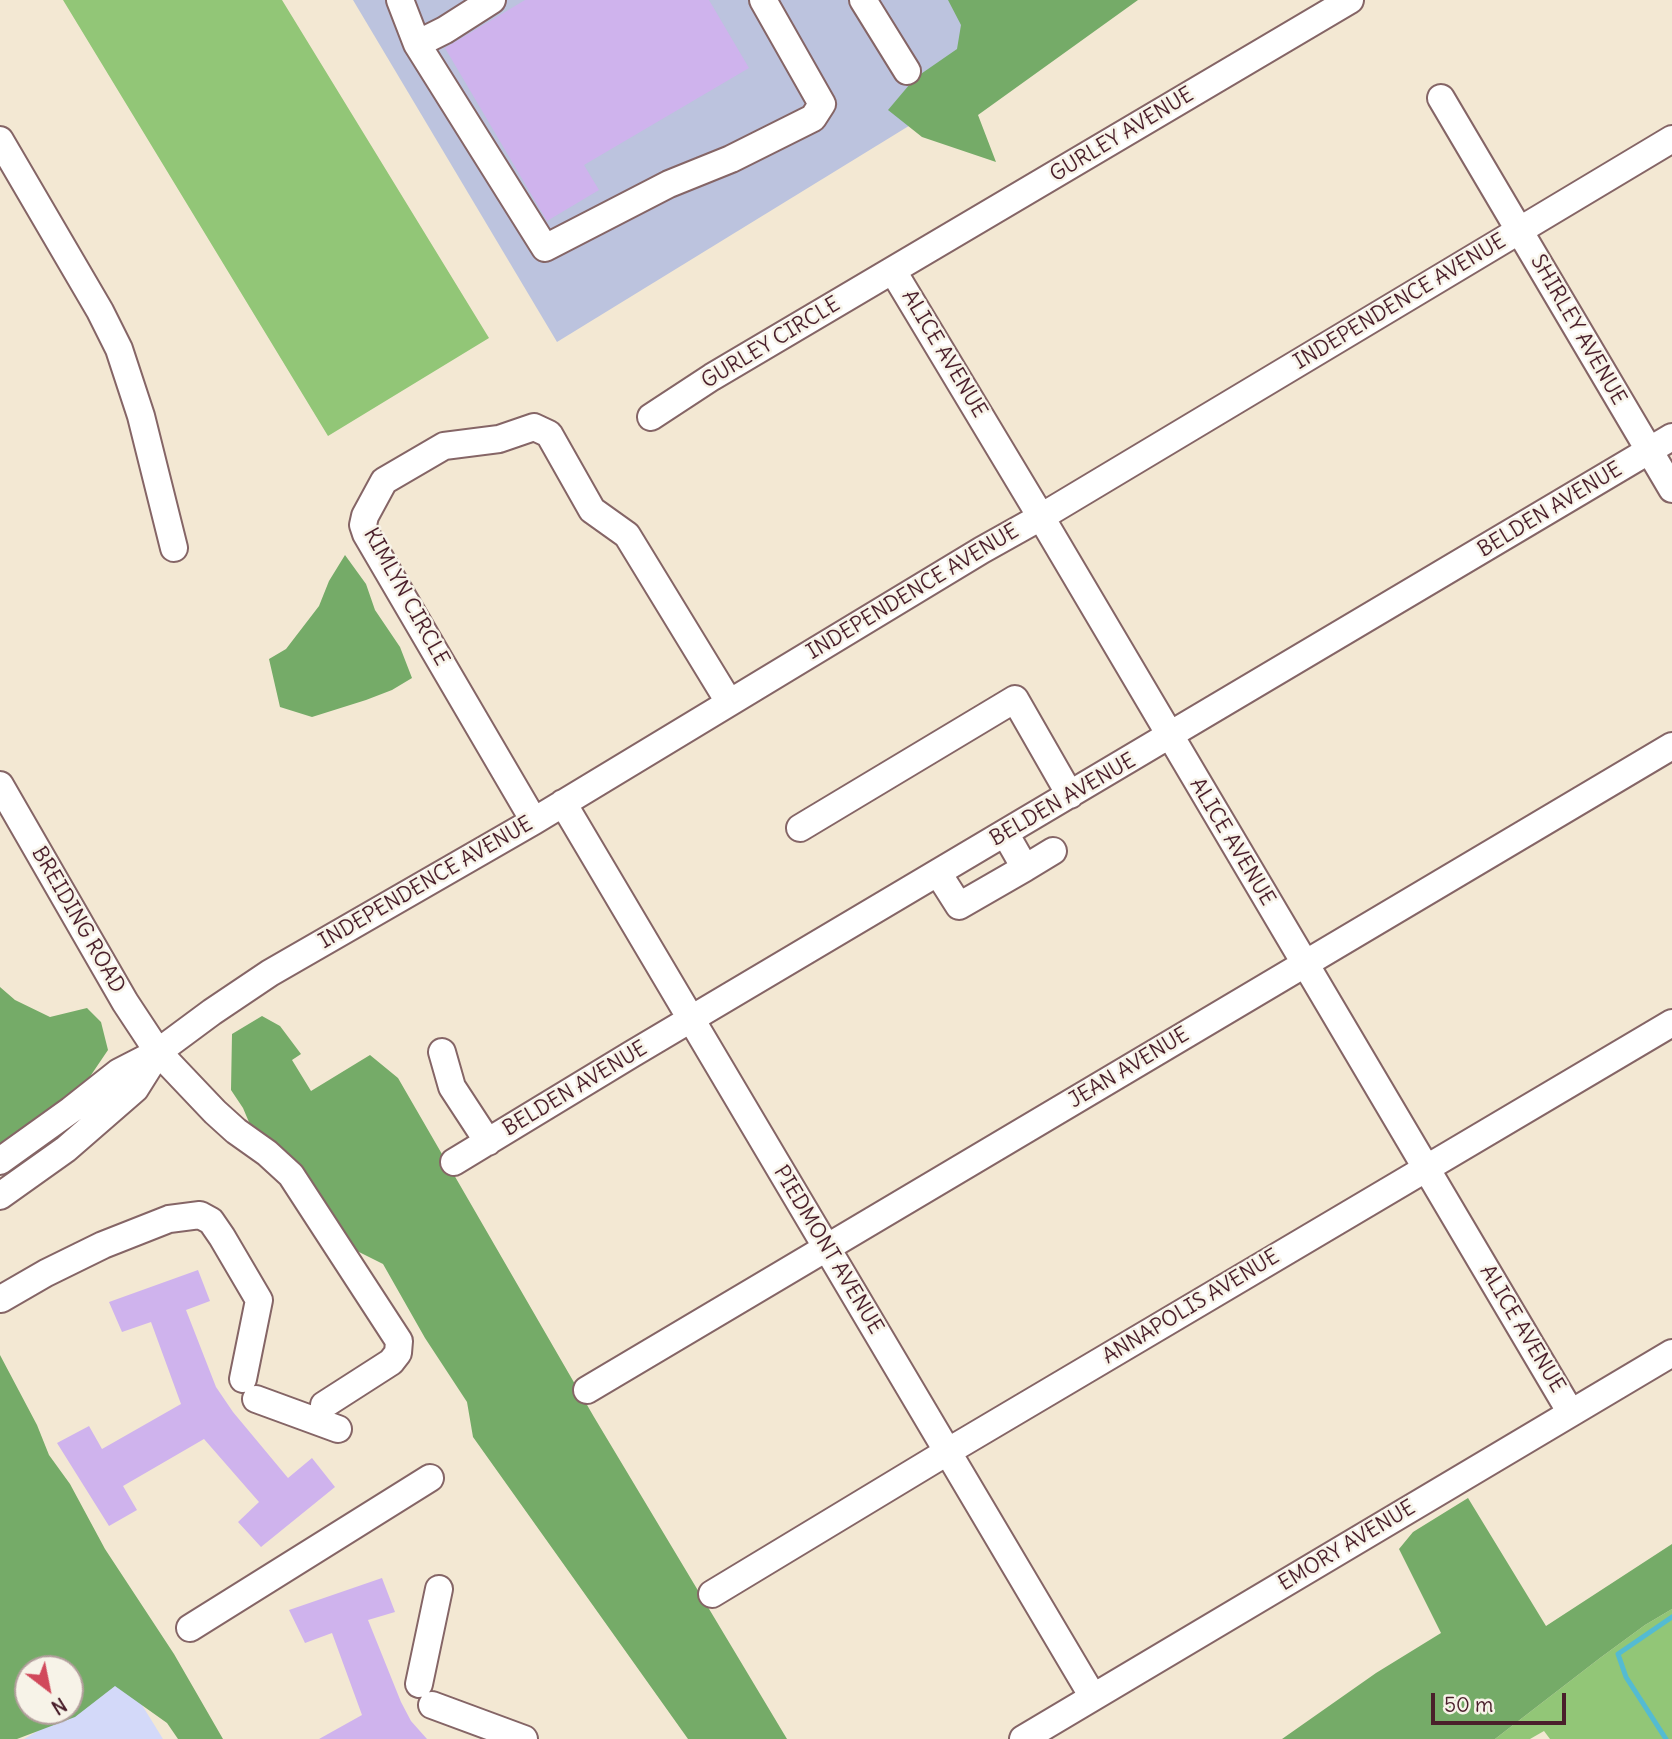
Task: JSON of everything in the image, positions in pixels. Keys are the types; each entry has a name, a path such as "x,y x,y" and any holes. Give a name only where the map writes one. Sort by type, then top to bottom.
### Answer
{"street":[{"path":"400,0 417,44 545,248 669,184 731,159 813,118 822,104 763,0"},
{"path":"417,44 492,0"},
{"path":"863,0 907,71"},
{"name":"GURLEY AVENUE","path":"893,271 1350,0"},
{"name":"SHIRLEY AVENUE","path":"1441,98 1672,489"},
{"name":"INDEPENDENCE AVENUE","path":"0,1161 119,1072 158,1052 270,973 534,821 1672,139"},
{"path":"0,140 100,311 119,349 141,416 174,548"},
{"name":"GURLEY CIRCLE","path":"651,417 712,377 893,271"},
{"name":"ALICE AVENUE","path":"893,271 1572,1413"},
{"name":"KIMLYN CIRCLE","path":"534,821 366,534 363,525 365,516 384,481 444,446 499,439 534,427 549,434 592,510 627,536 729,702"},
{"name":"BELDEN AVENUE","path":"454,1162 1672,438"},
{"path":"800,828 1015,699 1070,795"},
{"name":"JEAN AVENUE","path":"587,1390 1672,746"},
{"name":"BREIDING ROAD","path":"4,799 125,1002 158,1052 215,1112 292,1175 399,1341 398,1353 391,1362 324,1405"},
{"name":"PIEDMONT AVENUE","path":"563,803 1093,1697"},
{"path":"1005,833 1025,868"},
{"path":"938,873 959,906 1053,851"},
{"name":"ANNAPOLIS AVENUE","path":"712,1594 1672,1023"},
{"name":"INDEPENDENCE AVENUE","path":"0,1196 66,1150 135,1089 158,1052"},
{"path":"442,1052 452,1087 488,1142"},
{"path":"1,1299 103,1245 169,1219 200,1215 211,1221 259,1300 249,1389 338,1429"},
{"name":"EMORY AVENUE","path":"1023,1739 1672,1353"},
{"path":"190,1628 430,1478"},
{"path":"439,1589 425,1695 524,1739"}],"shaded area":[{"path":"353,0 1114,0 557,342"},
{"path":"126,1679 163,1739 24,1739 48,1725 84,1725 84,1704"}],"green space":[{"path":"63,0 282,0 489,338 328,436"},
{"path":"948,0 1138,0 978,115 996,162 922,137 888,110 915,78 957,49 961,25"},
{"path":"345,555 366,584 375,610 400,647 412,678 392,690 312,717 280,707 269,659 286,649 319,606 329,581"},
{"path":"0,987 15,1000 50,1017 87,1008 101,1022 108,1050 87,1081 30,1130 0,1147"},
{"path":"262,1016 280,1026 301,1054 292,1060 311,1091 370,1055 398,1078 594,1417 787,1739 688,1739 473,1437 467,1402 425,1338 383,1264 355,1250 254,1134 243,1108 231,1090 232,1034"},
{"path":"0,1355 37,1425 49,1455 70,1484 105,1549 174,1654 223,1739 178,1739 167,1723 115,1686 84,1710 84,1655 14,1655 14,1725 54,1725 17,1739 0,1739"},
{"path":"1468,1498 1546,1626 1672,1544 1672,1609 1600,1658 1495,1739 1282,1739 1376,1673 1441,1633 1399,1549 1413,1532"},
{"path":"1672,1609 1672,1739 1550,1739 1544,1731 1530,1739 1495,1739 1600,1658"}],"building":[{"path":"525,0 709,0 749,68 584,165 599,190 547,221 445,48"},
{"path":"198,1270 210,1301 186,1310 216,1387 233,1412 288,1478 312,1458 335,1487 261,1547 238,1522 259,1502 204,1439 123,1486 137,1510 109,1526 57,1443 89,1426 102,1449 181,1404 151,1322 122,1332 109,1302"},
{"path":"382,1578 395,1612 368,1620 401,1702 411,1721 427,1739 319,1739 362,1715 332,1633 305,1643 289,1610"}],"waterway":[{"path":"1666,1739 1626,1677 1618,1654 1672,1617"}]}
